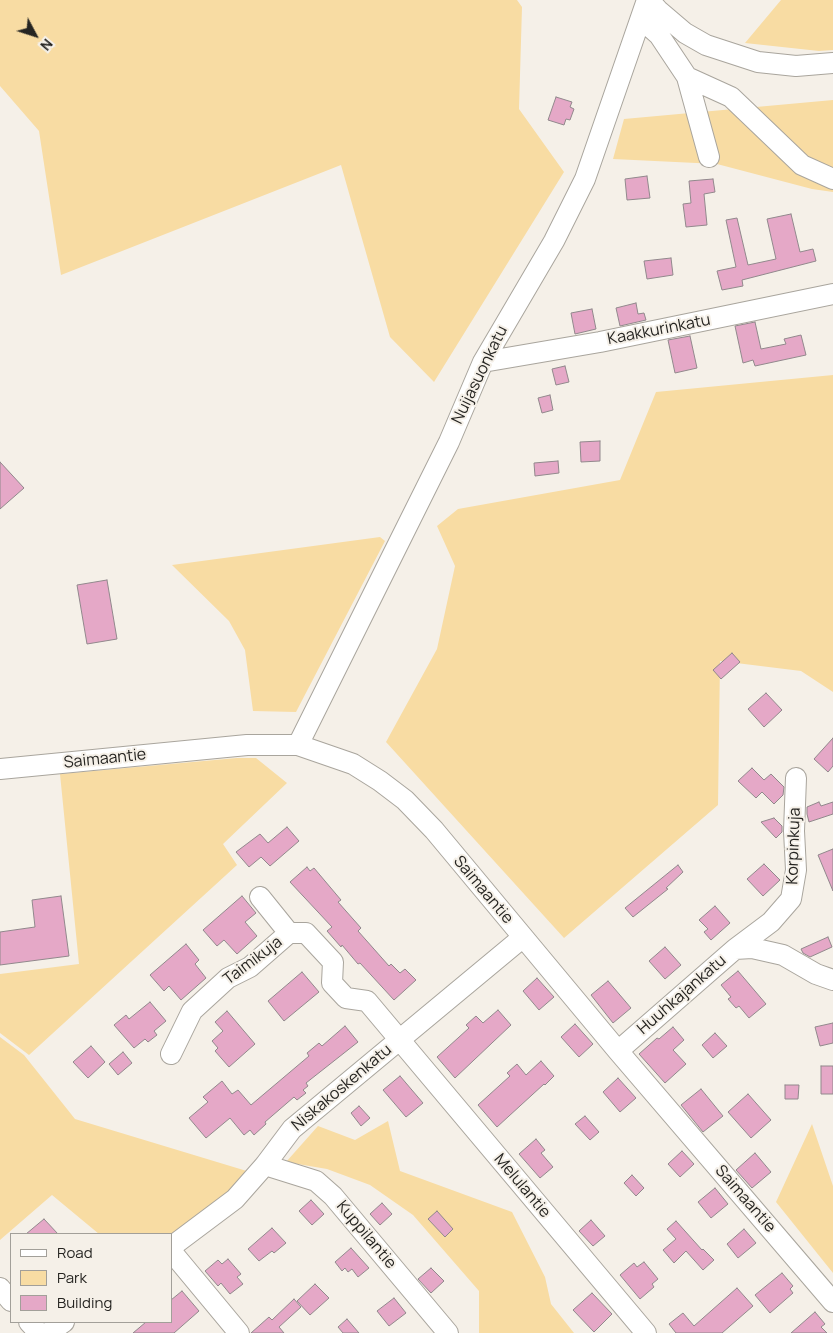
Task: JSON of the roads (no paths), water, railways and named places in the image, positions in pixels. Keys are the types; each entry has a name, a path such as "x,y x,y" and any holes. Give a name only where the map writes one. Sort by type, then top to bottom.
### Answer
{"street":[{"name":"Nuijasuonkatu","path":"298,745 449,442 483,362 554,241 585,179 648,0"},
{"path":"648,0 685,33 706,45 758,62 796,66 833,63"},
{"path":"640,19 659,35 686,77 709,157"},
{"path":"686,77 731,97 802,164 833,179"},
{"name":"Kaakkurinkatu","path":"483,362 600,342 833,294"},
{"name":"Saimaantie","path":"0,770 247,745 298,745 353,764 380,781 405,800 434,830 522,938 833,1302"},
{"name":"Korpinkuja","path":"735,948 771,922 791,899 796,870 794,830 796,778"},
{"path":"260,897 289,932"},
{"name":"Taimikuja","path":"171,1054 192,1011 228,978 250,967 289,932 306,933 333,962 332,983 346,998 367,1001 400,1040"},
{"name":"Niskakoskenkatu","path":"172,1246 235,1199 265,1165 292,1129 522,938"},
{"name":"Huuhkajankatu","path":"618,1051 735,948 752,948 783,955 816,974 833,980"},
{"name":"Melulantie","path":"400,1040 646,1333"},
{"name":"Kuppilantie","path":"265,1165 316,1181 333,1196 448,1333"},
{"path":"172,1252 239,1333"},
{"path":"0,1288 10,1300"},
{"path":"30,1323 39,1333"},
{"path":"48,1333 63,1323"}]}
